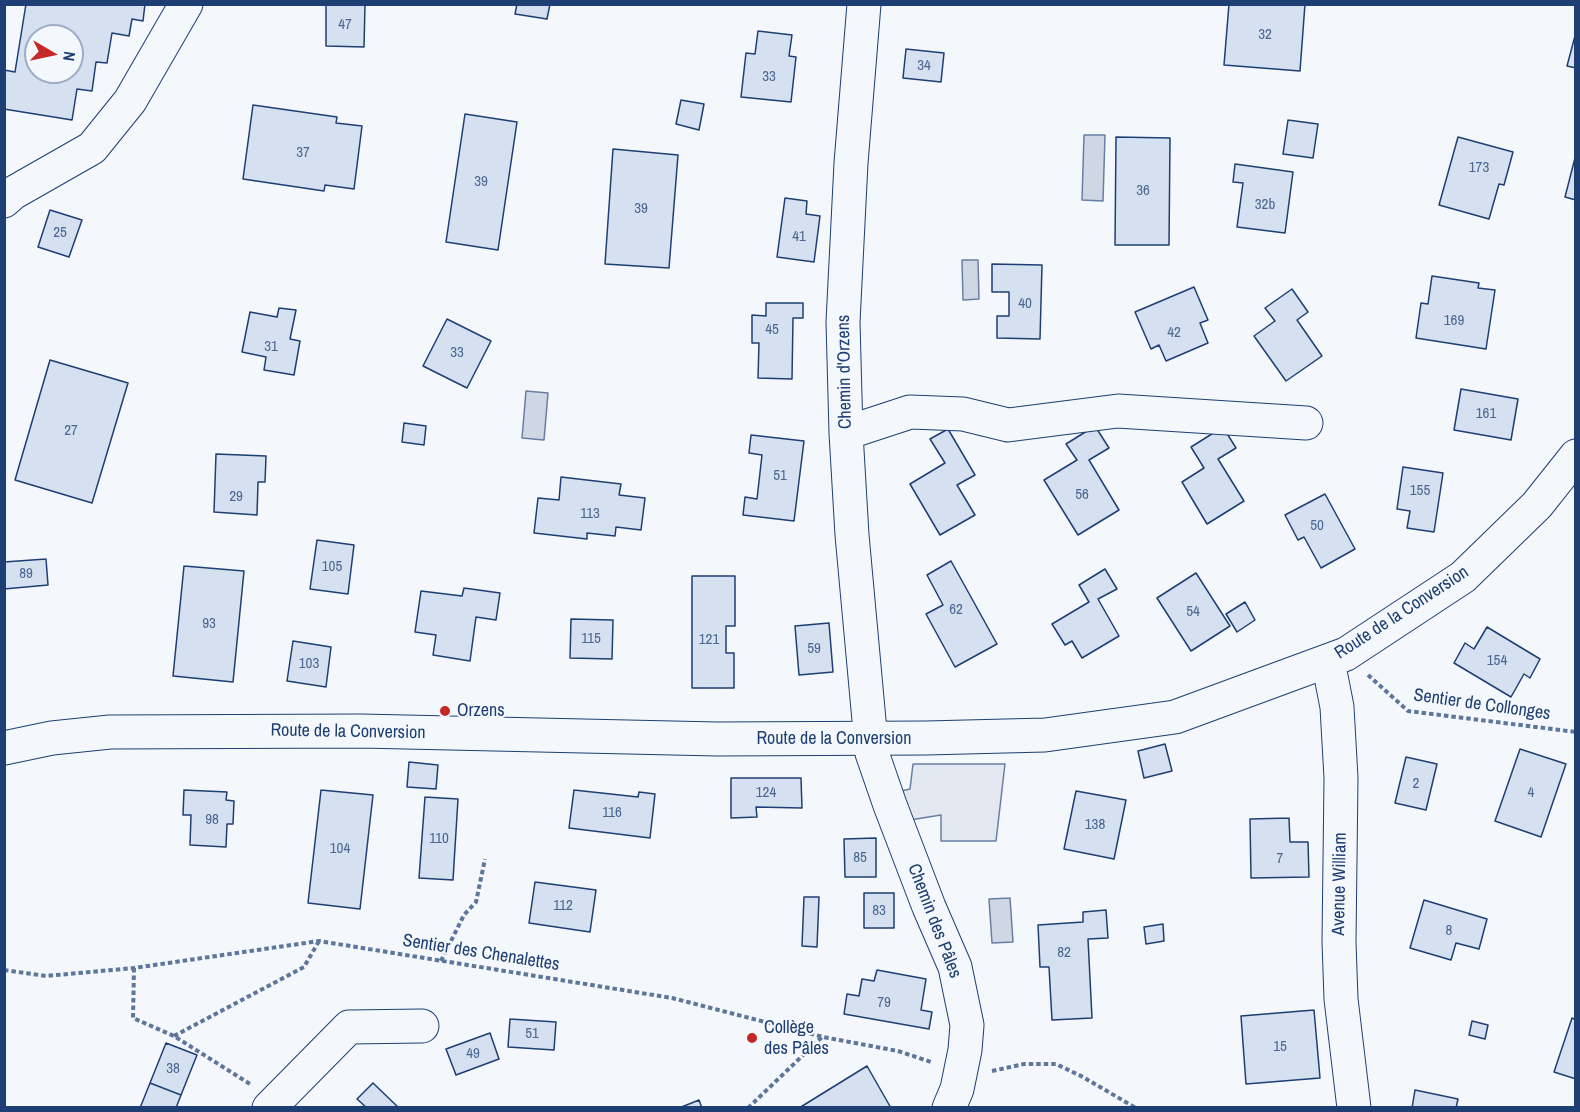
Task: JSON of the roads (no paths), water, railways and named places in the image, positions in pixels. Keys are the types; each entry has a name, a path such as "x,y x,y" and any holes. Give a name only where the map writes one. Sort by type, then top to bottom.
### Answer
{"street":[{"path":"4,201 13,193 92,148 130,101 186,4"},
{"name":"Chemin d'Orzens","path":"864,4 851,164 843,322 846,432 870,739"},
{"path":"846,432 910,412 963,414 1008,425 1118,411 1306,423"},
{"name":"Route de la Conversion","path":"4,748 52,738 110,732 361,731 654,738 870,739 1045,735 1175,717 1346,654 1463,577 1537,505 1575,456"},
{"name":"Avenue William","path":"1328,662 1338,719 1341,778 1339,942 1341,999 1354,1107"},
{"name":"Chemin des Pâles","path":"870,739 872,753 890,805 955,967 967,1025 949,1068 957,1089 949,1107"},
{"path":"273,1104 348,1027 422,1026"}],"place":[{"name":"Orzens","path":"445,711"},
{"name":"Collège des Pâles","path":"752,1038"}]}
